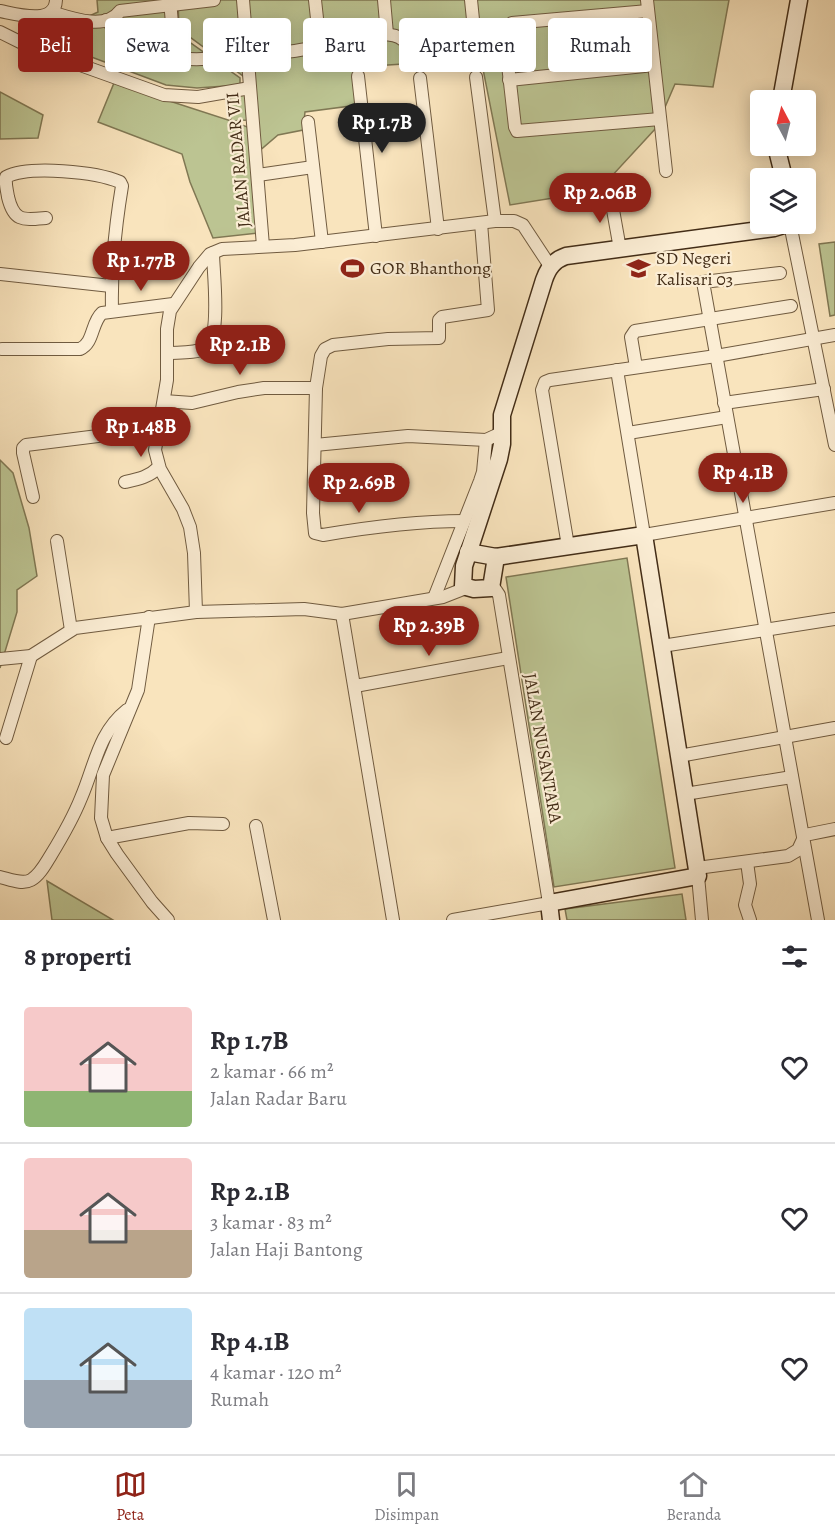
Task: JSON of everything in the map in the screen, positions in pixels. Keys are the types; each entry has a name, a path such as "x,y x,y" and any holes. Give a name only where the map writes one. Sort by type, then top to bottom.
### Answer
{"main road":[{"path":"783,90 800,0"},
{"path":"496,557 491,588 463,586 462,579 468,552 499,459 502,444 494,436 550,267 557,260 566,256 750,231"},
{"path":"468,552 496,557 644,535 697,872 549,903"},
{"name":"JALAN NUSANTARA","path":"549,903 551,920"}],"street":[{"path":"112,18 115,17 120,5 214,0"},
{"name":"JALAN RADAR VII","path":"243,0 245,18"},
{"path":"315,0 317,18"},
{"path":"384,0 386,18"},
{"path":"471,0 473,18"},
{"path":"171,3 172,18"},
{"path":"536,20 648,5 666,171"},
{"path":"0,11 32,17 40,16 53,6 92,21 105,20"},
{"path":"0,32 30,47 164,95 198,97 250,88"},
{"path":"387,34 399,37"},
{"path":"509,80 654,65"},
{"name":"JALAN RADAR VII","path":"249,72 263,246"},
{"path":"508,72 515,128 518,131 660,119"},
{"path":"358,76 376,236"},
{"path":"476,76 495,221"},
{"path":"420,78 438,229"},
{"path":"308,122 322,242"},
{"path":"258,175 314,167"},
{"path":"46,219 24,219 15,214 6,188 6,177 24,172 57,170 120,182 122,186 114,233 112,310"},
{"path":"610,193 620,249"},
{"path":"196,612 194,553 190,527 180,503 159,467 155,450 164,401 168,320 173,304 199,267 213,253 229,248 322,242 495,221 514,221 523,225 550,267"},
{"path":"464,521 386,525 317,534 314,530 313,513 316,388 321,356 328,347 367,341 439,338 439,320 442,317 488,310 481,223"},
{"path":"791,234 835,445"},
{"path":"167,353 198,350 205,348 210,342 215,321 213,253"},
{"path":"780,273 703,282 818,920"},
{"path":"0,274 111,286"},
{"path":"2,349 80,349 88,344 98,316 105,312 173,304"},
{"path":"636,366 631,337 635,331 791,306"},
{"path":"568,546 543,388 545,382 835,335"},
{"path":"617,370 644,535 835,503"},
{"path":"164,401 192,403 264,388 316,388"},
{"path":"724,403 824,389"},
{"path":"628,433 727,417"},
{"path":"33,497 23,453 26,445 138,431 157,431"},
{"path":"315,446 408,436 494,436 483,472 434,598"},
{"path":"125,482 142,479 159,467"},
{"path":"57,541 71,630"},
{"path":"0,659 31,656 71,630 148,617 196,612 304,609 342,614 434,598 466,588"},
{"name":"JALAN NUSANTARA","path":"491,588 495,589 499,595 549,903"},
{"path":"342,614 393,920"},
{"path":"148,617 140,680 131,707 110,752 103,775 101,818 106,838 130,873 168,920"},
{"path":"662,646 835,619"},
{"path":"6,738 31,656"},
{"path":"355,686 508,658"},
{"path":"0,877 23,882 32,880 39,874 81,798 95,754 104,736 117,718 131,707"},
{"path":"679,756 835,728"},
{"path":"685,794 792,777"},
{"path":"106,838 189,823 222,824"},
{"path":"256,826 274,920"},
{"path":"702,920 697,872 791,855 798,850 803,837 808,834 835,829"},
{"path":"747,862 750,884 745,901 750,920"},
{"path":"453,920 549,903"}],"green space":[{"path":"97,0 172,0 173,18 105,18 105,62 93,58 93,18 85,18 98,12"},
{"path":"178,0 729,0 713,87 675,84 656,128 610,178 578,194 510,205 484,72 536,72 536,18 399,18 399,64 387,65 387,18 303,18 303,72 357,72 358,105 305,112 303,130 278,135 250,159 258,233 213,238 190,182 182,154 98,122 114,83 250,128 247,79 237,72 291,72 291,18 203,18 203,47 191,38 191,18 179,18"},
{"path":"191,43 203,52 203,72 232,72 240,78 240,85 197,88 166,85 131,72 191,72"},
{"path":"0,92 43,115 38,138 0,139"},
{"path":"245,94 247,120 231,121 230,95"},
{"path":"835,242 835,315 830,316 819,244"},
{"path":"0,460 13,473 29,528 37,576 17,590 17,612 0,668"},
{"path":"627,558 675,868 554,887 506,577"},
{"path":"47,881 113,920 52,920"},
{"path":"682,894 686,920 567,920 565,909"}],"place":[{"name":"GOR Bhanthong","path":"352,268"},
{"name":"SD Negeri Kalisari 03","path":"638,268"}]}
